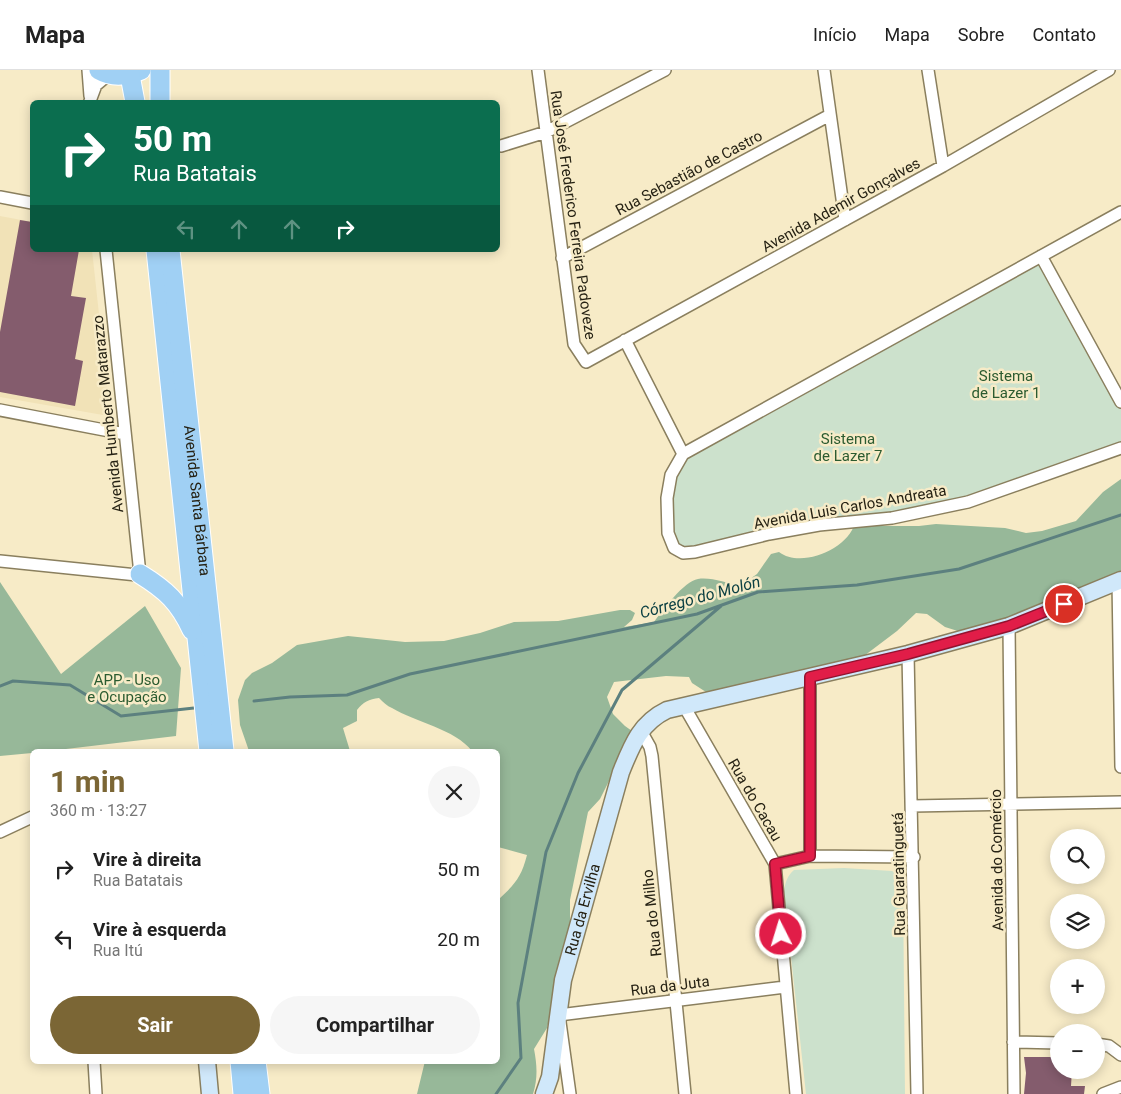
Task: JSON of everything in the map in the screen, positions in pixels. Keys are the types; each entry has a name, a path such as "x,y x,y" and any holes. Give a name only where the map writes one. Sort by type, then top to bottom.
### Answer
{"main road":[{"path":"160,70 160,100"},
{"path":"104,73 133,71 135,100"},
{"name":"Avenida Santa Bárbara","path":"156,252 197,641 206,746"},
{"name":"Avenida Santa Bárbara","path":"170,252 224,749"},
{"path":"140,574 177,602 186,616 197,641"},
{"path":"240,1064 243,1094"},
{"path":"256,1064 260,1094"}],"street":[{"path":"88,70 90,100"},
{"name":"Rua José Frederico Ferreira Padoveze","path":"538,70 574,344 586,362"},
{"path":"501,146 546,132 665,70"},
{"path":"824,70 845,220"},
{"path":"928,70 943,166"},
{"name":"Avenida Ademir Gonçalves","path":"586,362 943,166 1109,70"},
{"path":"91,100 96,85 104,73"},
{"name":"Rua Sebastião de Castro","path":"562,258 830,115"},
{"path":"0,197 30,203"},
{"path":"625,340 683,454 1121,212"},
{"name":"Avenida Humberto Matarazzo","path":"106,252 140,574"},
{"path":"1041,256 1121,402"},
{"path":"0,410 125,434"},
{"name":"Avenida Luis Carlos Andreata","path":"683,454 671,474 666,498 668,533 674,548 682,553 695,552 769,534 819,525 892,518 968,502 1121,448"},
{"path":"0,561 140,574"},
{"path":"1120,581 1121,766"},
{"name":"Rua da Ervilha","path":"544,1094 550,1077 562,980 620,772 641,731 654,716 667,710 908,654 1009,626 1120,581"},
{"name":"Avenida do Comércio","path":"1009,626 1014,1094"},
{"name":"Rua Guaratinguetá","path":"908,654 914,857 917,1094"},
{"path":"810,677 810,856"},
{"name":"Rua do Cacau","path":"684,706 775,864 796,1094"},
{"name":"Rua do Milho","path":"641,731 650,747 652,756 685,1094"},
{"path":"912,806 1121,802"},
{"path":"0,832 30,817"},
{"path":"775,864 810,856 914,857"},
{"name":"Rua da Juta","path":"559,1015 785,987"},
{"path":"559,1015 570,1094"},
{"path":"1013,1042 1050,1043"},
{"path":"1105,1045 1109,1046 1121,1056"},
{"path":"94,1064 96,1094"},
{"path":"207,1064 210,1094"},
{"path":"1103,1094 1121,1087"}],"shaded area":[{"path":"0,216 30,222 30,252 92,252 109,406 103,415 0,397"}],"green space":[{"path":"1041,256 1121,402 1121,448 968,502 724,546 674,548 667,498 683,454"},
{"path":"1121,479 1121,579 1060,607 961,632 945,627 927,614 916,613 897,631 856,662 753,689 706,692 692,683 689,677 666,676 614,682 607,697 613,714 639,736 614,771 600,799 588,812 570,900 570,935 547,1028 534,1049 536,1082 533,1094 417,1094 424,1064 500,1064 500,898 517,880 527,855 500,848 500,749 470,749 456,737 401,713 388,706 379,698 364,703 357,710 357,721 343,728 349,749 248,749 240,725 238,700 245,680 252,673 272,663 297,645 348,636 405,642 444,641 480,633 514,622 558,621 620,610 630,610 635,613 632,620 624,627 654,622 674,597 692,581 708,579 740,586 757,574 771,554 779,552 788,557 799,558 823,554 843,541 851,532 855,523 848,518 878,526 936,524 1005,528 1026,533 1042,531 1076,521 1103,492"},
{"name":"APP - Uso e Ocupação","path":"0,582 61,674 145,606 181,668 176,736 66,749 30,749 30,753 0,756"},
{"path":"844,868 892,871 901,876 903,884 905,1094 806,1094 784,889 788,877 794,870"}],"building":[{"path":"20,220 30,222 30,252 79,252 71,296 86,298 75,359 83,361 75,406 0,392 0,332"},
{"path":"1024,1057 1050,1057 1050,1079 1071,1079 1071,1086 1085,1086 1084,1094 1024,1094 1026,1073"}],"waterway":[{"name":"Córrego do Molón","path":"254,701 290,697 347,695 410,674 697,614 758,592 857,585 959,569 1121,515"},
{"path":"496,1094 521,1058 518,1003 546,852 578,773 622,690 721,606"},
{"path":"0,686 13,681 70,685 121,716 194,708"}],"route":[{"path":"781,934 775,864 810,856 810,677 908,654 1009,626 1064,604"}],"park label":[{"name":"Sistema de Lazer 1","path":"1006,384"},
{"name":"Sistema de Lazer 7","path":"848,448"}]}
